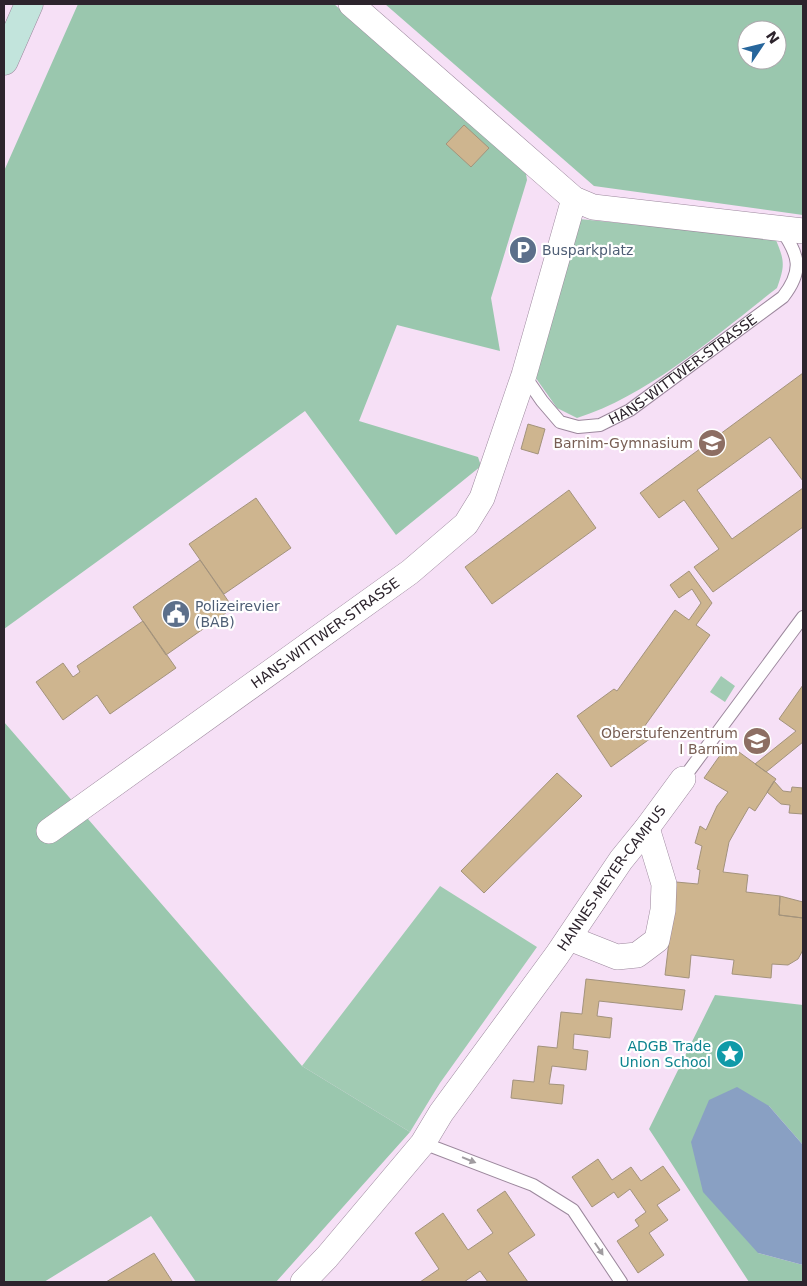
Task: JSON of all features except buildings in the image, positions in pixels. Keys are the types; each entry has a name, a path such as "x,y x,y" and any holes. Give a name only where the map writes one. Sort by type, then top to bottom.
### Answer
{"main road":[{"path":"4,61 29,4"}],"street":[{"name":"HANS-WITTWER-STRASSE","path":"351,4 555,181 574,200 593,206 792,229"},
{"name":"HANS-WITTWER-STRASSE","path":"49,831 410,572 466,524 482,498 524,374 574,200"},
{"name":"HANNES-MEYER-CAMPUS","path":"303,1282 327,1257 424,1143 441,1113 569,938 621,860 647,828 682,778"},
{"path":"569,938 617,957 637,955 657,940 663,910 664,884 647,828"}],"lane":[{"name":"HANS-WITTWER-STRASSE","path":"524,374 542,401 560,422 578,427 600,425 630,410 783,297 792,284 796,271 792,229"},
{"name":"HANNES-MEYER-CAMPUS","path":"682,778 803,616"},
{"path":"424,1143 533,1186 573,1210 622,1282"}],"green space":[{"path":"78,4 334,4 525,168 527,180 491,298 500,351 397,325 359,421 478,457 481,466 396,535 305,411 4,629 4,171"},
{"path":"385,4 803,4 803,215 594,186"},
{"path":"579,219 775,238 783,263 780,280 777,288 682,362 657,379 631,394 577,418 557,408 533,374"},
{"path":"721,676 735,686 725,702 710,692"},
{"path":"4,722 302,1066 410,1132 276,1282 196,1282 151,1216 44,1282 4,1282"},
{"path":"440,886 537,947 440,1083 410,1132 302,1066"},
{"path":"715,995 803,1005 803,1145 769,1106 758,1253 803,1265 803,1282 749,1282 649,1129"}],"water":[{"path":"737,1087 769,1106 803,1145 803,1265 758,1253 703,1192 691,1142 709,1100"}],"place":[{"name":"Busparkplatz","path":"523,250"},
{"name":"Barnim-Gymnasium","path":"712,443"},
{"name":"Polizeirevier (BAB)","path":"176,614"},
{"name":"Oberstufenzentrum I Barnim","path":"757,741"},
{"name":"ADGB Trade Union School","path":"730,1054"}]}
